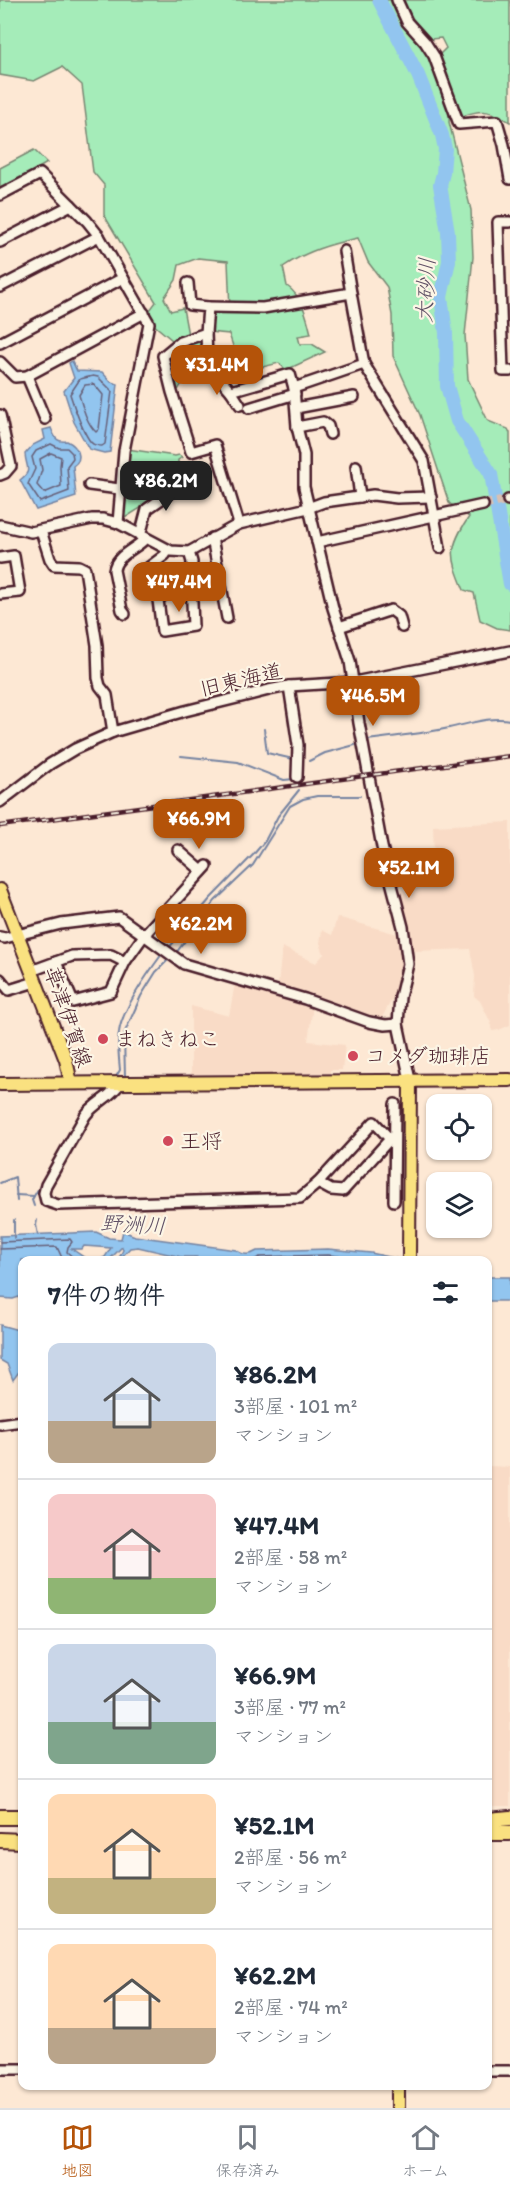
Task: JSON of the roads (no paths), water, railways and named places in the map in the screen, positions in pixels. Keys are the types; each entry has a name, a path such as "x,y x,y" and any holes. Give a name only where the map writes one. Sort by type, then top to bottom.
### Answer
{"highway":[{"path":"0,1817 18,1817"},
{"path":"492,1820 510,1818"},
{"path":"492,1833 510,1833"},
{"path":"0,1840 18,1841"}],"main road":[{"name":"草津伊賀線","path":"0,890 66,1060 71,1083 510,1080"},
{"path":"409,1256 410,1080"},
{"path":"0,1084 71,1083"},
{"path":"398,2090 398,2108"}],"street":[{"path":"397,0 407,22 434,56 459,124 497,121 510,173"},
{"path":"0,195 40,174 99,236 149,323 124,451 118,524"},
{"path":"0,242 71,205"},
{"path":"510,222 498,222 503,371 510,371"},
{"path":"0,287 99,236"},
{"path":"344,251 364,364 424,461 440,548"},
{"path":"500,273 510,273"},
{"path":"0,343 123,278"},
{"path":"188,283 190,305 208,307 263,309 351,293"},
{"path":"208,307 207,358 214,372 244,407 294,391 364,364"},
{"path":"0,362 15,377 27,376 144,313"},
{"path":"206,333 180,342 164,356 172,392 192,452 215,446 239,524"},
{"path":"231,391 290,374 297,427 304,455 304,487 308,508 350,661 382,847 406,946 408,964 400,997 398,1024 400,1044 410,1080"},
{"path":"27,376 45,419"},
{"path":"296,408 354,397"},
{"path":"0,415 11,465 5,473 0,475"},
{"path":"297,427 323,422 328,426 330,434"},
{"path":"356,466 360,497"},
{"path":"125,614 122,610 114,570 115,564 118,559 137,547 143,537 147,509 183,484"},
{"path":"89,485 120,489"},
{"path":"0,525 31,532 92,519 103,519 118,524 168,550 189,552 239,524 324,502 373,495 397,498 431,497"},
{"path":"317,542 483,505"},
{"path":"41,531 44,545 54,565 79,566 85,569 97,645 98,678 100,686 107,695 113,732"},
{"path":"212,538 227,618"},
{"path":"149,567 168,550"},
{"path":"189,552 192,562 193,626 162,631 158,600 183,579 191,579"},
{"path":"0,558 14,556 20,592 0,594"},
{"path":"339,627 391,610 399,616 402,627"},
{"name":"旧東海道","path":"0,802 50,764 75,749 113,732 238,697 289,686 354,682 510,651"},
{"path":"289,686 298,745 297,777"},
{"path":"56,962 73,1002 111,992 125,962 145,934 205,869 178,850"},
{"path":"0,938 61,924 119,917 183,964 305,999 369,1022 385,1025 398,1024"},
{"path":"0,979 9,990 56,962 72,956 111,955 125,962"},
{"path":"121,1082 117,1089 91,1108 85,1116 46,1185 44,1192 46,1201 58,1206 300,1198 318,1183 374,1122 393,1139 410,1139"},
{"path":"394,1201 395,1104"},
{"path":"318,1183 331,1190 343,1191 393,1139"},
{"path":"0,1424 18,1422"},
{"path":"0,2069 18,2069"},
{"path":"492,2071 510,2071"}],"water":[{"path":"72,361 77,371 102,372 111,382 118,384 110,452 104,453 89,449 74,422 64,391 74,378 69,363"},
{"path":"51,428 56,439 71,443 78,452 79,459 73,466 76,497 36,510 20,480 28,471 25,454 33,445 45,439 43,430"},
{"path":"123,1231 135,1236 236,1250 246,1254 257,1251 328,1249 385,1256 177,1256 138,1247 130,1248 120,1256 122,1247 113,1256 106,1256 111,1248 84,1246 82,1249 72,1249 82,1256 18,1256 18,1297 0,1298 0,1236 96,1232 109,1238 121,1239"},
{"path":"492,1277 510,1277 510,1301 492,1301"},
{"path":"0,1325 18,1330 18,1373 13,1380 7,1364 0,1360"}],"waterway":[{"name":"大砂川","path":"379,0 418,75 442,135 445,149 440,185 448,232 449,261 441,297 446,333 447,386 457,421 491,474 510,584"},
{"path":"368,740 429,732 487,720 510,720"},
{"path":"264,729 267,753 293,759"},
{"path":"309,761 325,753 355,745"},
{"path":"181,756 238,762 284,780 294,779"},
{"path":"168,949 210,899 265,841 278,816 299,790"},
{"path":"176,953 215,901 253,865 290,806 303,799 317,796 360,796"},
{"path":"117,1075 120,1070 118,1041 121,1023 136,992 162,954"},
{"path":"125,1077 124,1034 141,996 156,972 168,960"},
{"path":"110,1099 117,1096 121,1089"},
{"path":"54,1162 87,1105 106,1090"},
{"path":"68,1155 86,1124"},
{"path":"34,1206 32,1200 55,1161"},
{"path":"0,1183 15,1177 17,1201"},
{"path":"16,1195 34,1196"},
{"path":"14,1220 14,1238"},
{"path":"37,1220 38,1235"}],"tunnel":[{"path":"483,505 508,500"}],"railway":[{"path":"0,826 510,756"}],"place":[{"name":"まねきねこ","path":"103,1039"},
{"name":"コメダ珈琲店","path":"353,1056"},
{"name":"王将","path":"168,1141"}],"water label":[{"name":"野洲川","path":"133,1224"}]}
